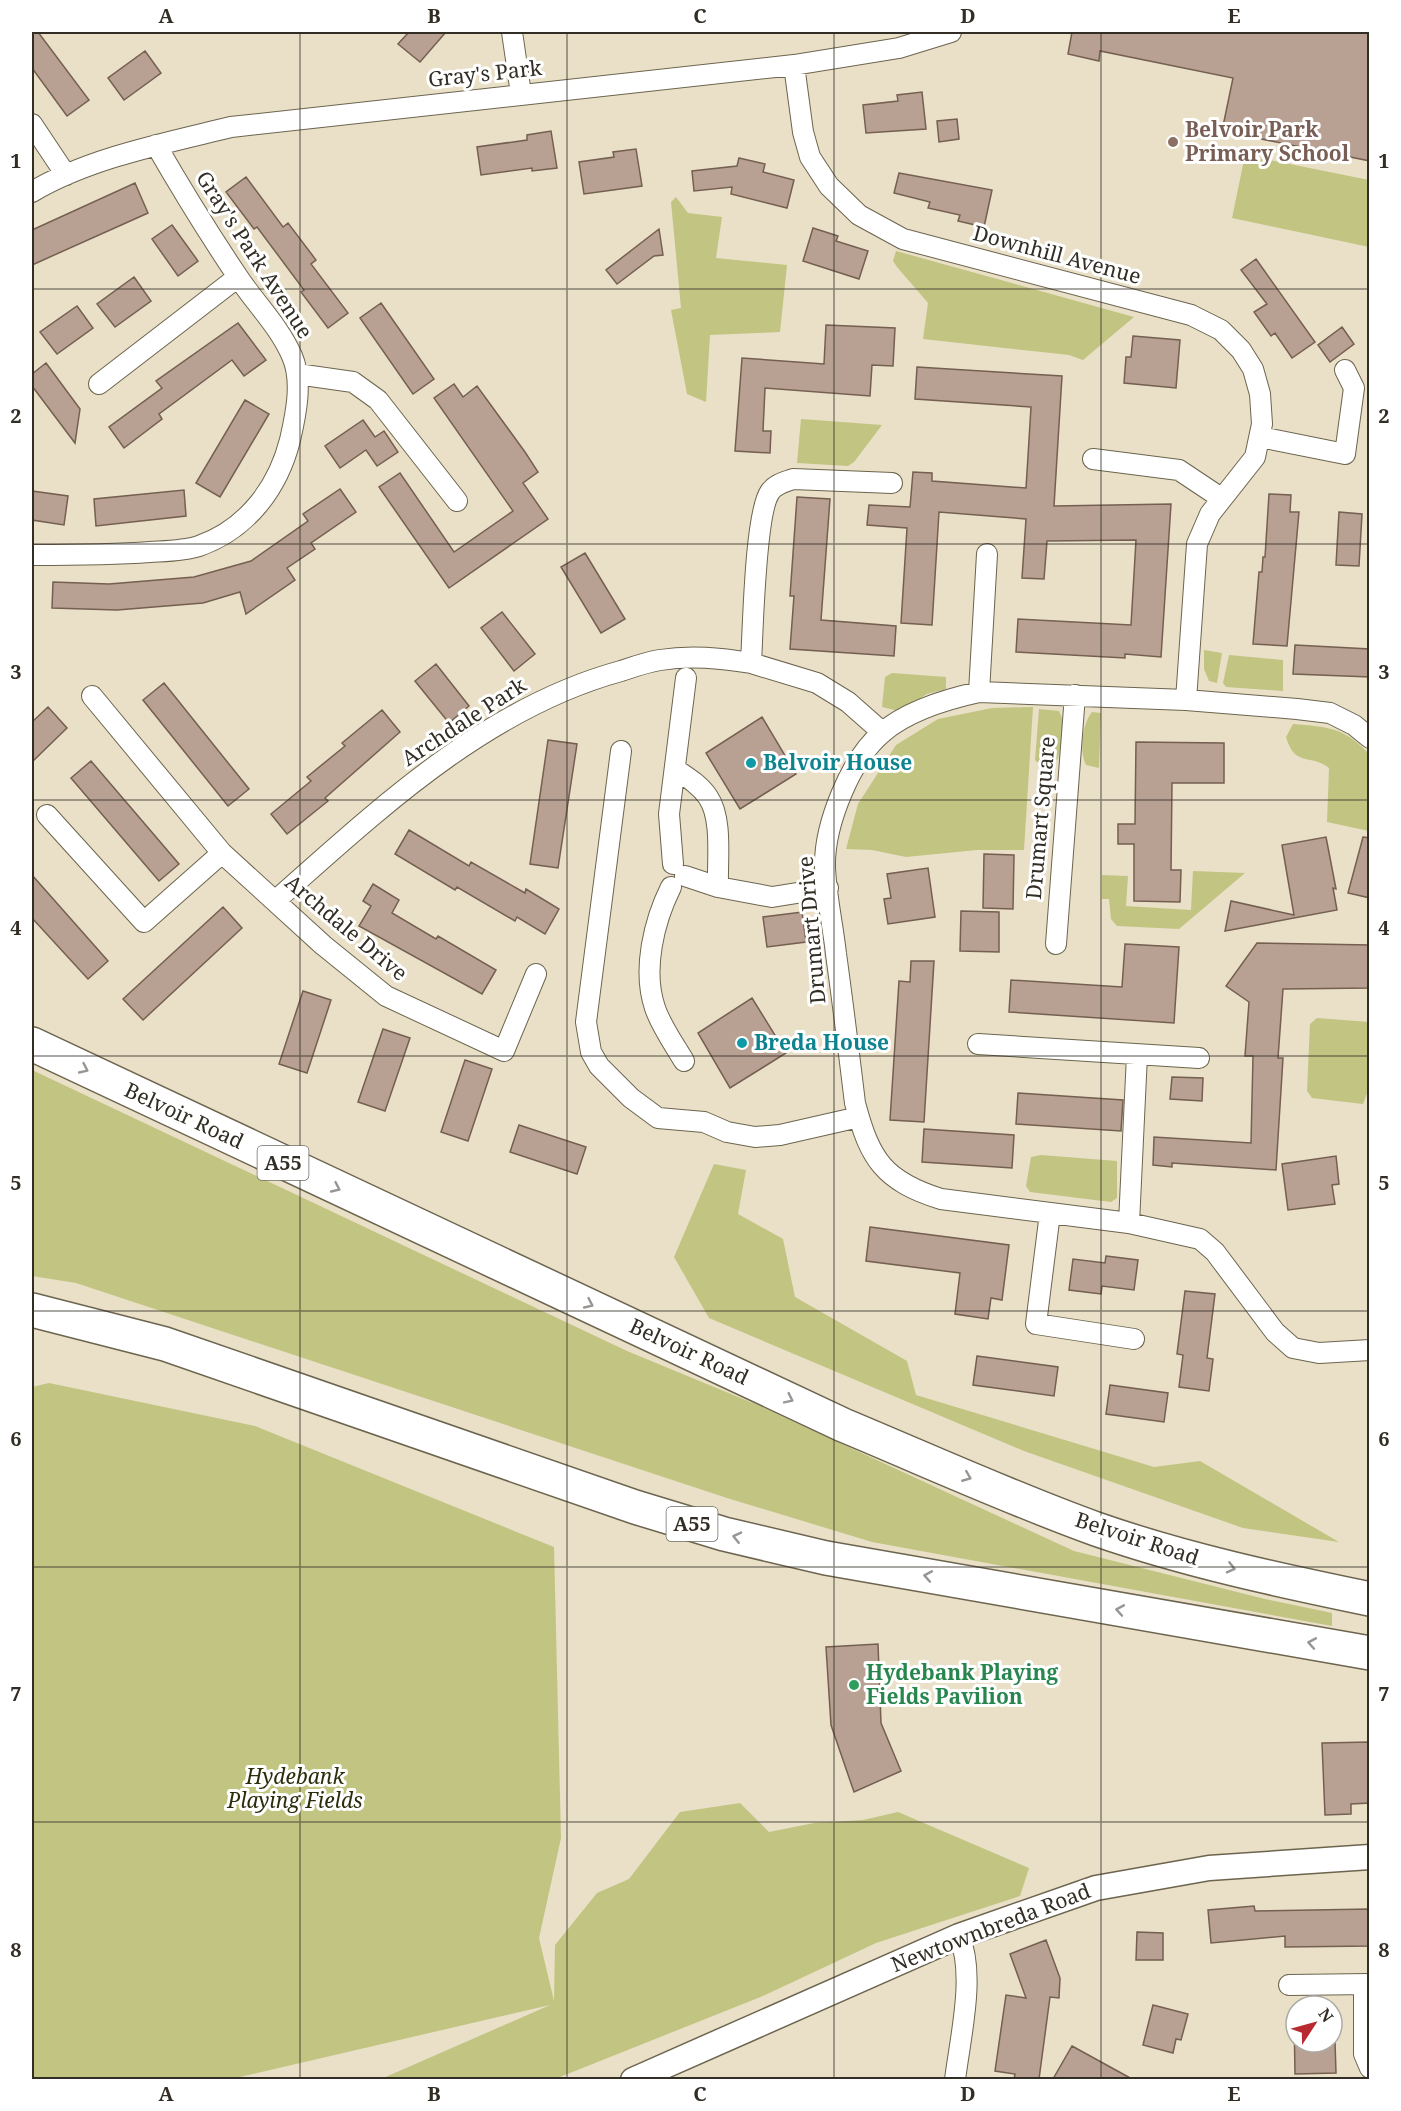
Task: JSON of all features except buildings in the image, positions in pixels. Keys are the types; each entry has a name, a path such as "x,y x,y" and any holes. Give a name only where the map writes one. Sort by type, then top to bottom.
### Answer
{"highway":[{"name":"Belvoir Road","path":"32,1044 843,1425 956,1473 1096,1528 1182,1555 1370,1599"},
{"name":"A55","path":"32,1310 165,1344 634,1507 724,1534 826,1558 1370,1653"}],"street":[{"path":"512,32 521,94"},
{"name":"Gray's Park","path":"32,192 66,175 156,145 231,127 794,65 899,48 951,32"},
{"name":"Downhill Avenue","path":"794,65 803,132 810,157 830,186 858,215 903,239 1191,315 1221,330 1240,350 1253,369 1260,394 1262,424 1260,437 1255,457 1210,514 1197,544 1186,700"},
{"path":"32,124 66,175"},
{"name":"Gray's Park Avenue","path":"32,555 100,555 197,547 223,536 269,493 284,466 296,417 297,374 280,335 238,277 156,145"},
{"path":"99,384 238,277"},
{"path":"1260,437 1345,454 1354,388 1345,370"},
{"path":"297,374 353,382 378,400 457,501"},
{"path":"1093,459 1179,470 1221,498"},
{"path":"751,663 761,519 770,492 779,484 793,479 892,483"},
{"path":"979,692 987,554"},
{"name":"Archdale Park","path":"275,901 382,807 484,734 547,697 598,677 659,660 710,657 751,663 817,683 848,702 882,732"},
{"path":"684,1061 655,1009 649,979 658,913 676,875 669,814 686,678"},
{"name":"Drumart Drive","path":"1367,730 1330,713 1186,700 979,692 949,699 912,714 882,732 861,759 843,789 830,823 825,867 859,1118 863,1136 876,1161 892,1176 914,1190 941,1198 1129,1223 1200,1239 1215,1252 1275,1332 1293,1348 1319,1353 1370,1350"},
{"name":"Drumart Square","path":"1056,944 1075,695"},
{"name":"Archdale Drive","path":"92,696 222,853 323,945 386,996 504,1051 536,974"},
{"path":"621,751 585,1022 591,1052 599,1066 632,1098 658,1118 704,1122 740,1136 780,1135 859,1118"},
{"path":"675,769 697,784 709,798 716,822 718,887"},
{"path":"47,815 144,922 222,853"},
{"path":"676,875 718,887 772,897 828,888"},
{"path":"978,1044 1199,1059"},
{"path":"1129,1223 1137,1055"},
{"path":"1050,1213 1036,1324 1134,1339"},
{"name":"Newtownbreda Road","path":"633,2079 959,1936 1096,1888 1209,1868 1370,1857"},
{"path":"955,2079 967,1975 964,1947 959,1936"},
{"path":"1289,1986 1366,1984 1364,2054 1370,2068"}],"green space":[{"path":"1245,155 1369,180 1369,247 1232,218"},
{"path":"676,197 688,213 722,217 716,258 787,265 780,332 710,335 706,402 687,394 671,310 681,308 671,202"},
{"path":"896,251 1134,317 1083,360 1069,355 923,339 928,303 893,261"},
{"path":"801,419 882,425 854,462 848,466 797,463"},
{"path":"1204,650 1222,653 1217,683 1209,681 1204,669"},
{"path":"1229,655 1283,660 1283,691 1226,687 1223,683"},
{"path":"892,673 946,677 946,689 927,694 899,711 882,707 885,677"},
{"path":"1033,707 1024,850 977,850 906,857 872,850 846,849 858,804 896,745 938,719 992,708"},
{"path":"1039,709 1059,711 1065,725 1058,759 1051,763 1035,760"},
{"path":"1092,712 1101,713 1099,768 1086,765 1082,745 1086,723"},
{"path":"1293,724 1316,726 1343,733 1369,754 1369,831 1327,822 1329,768 1294,753 1286,737"},
{"path":"1193,871 1245,873 1179,929 1117,926 1111,919 1109,899 1102,899 1102,875 1128,876 1126,906 1191,910"},
{"path":"1317,1018 1369,1022 1369,1088 1363,1104 1312,1098 1307,1091 1310,1024"},
{"path":"32,1070 627,1351 760,1406 1074,1551 1265,1599 1332,1613 1332,1626 872,1542 727,1498 76,1283 32,1276"},
{"path":"1041,1155 1117,1161 1117,1198 1111,1202 1030,1192 1026,1186 1031,1157"},
{"path":"714,1164 746,1170 738,1214 783,1239 795,1297 907,1361 916,1395 1154,1467 1200,1461 1339,1542 1243,1528 1024,1451 709,1318 674,1257"},
{"name":"Hydebank Playing Fields","path":"49,1383 255,1426 554,1547 561,1838 539,1938 554,2001 555,1945 597,1893 629,1879 680,1812 740,1803 769,1832 814,1823 863,1820 898,1812 1029,1868 1020,1896 876,1943 763,1996 555,2079 381,2079 550,2005 231,2079 32,2079 32,1387"}],"place":[{"name":"Belvoir Park Primary School","path":"1173,142"},
{"name":"Belvoir House","path":"751,763"},
{"name":"Breda House","path":"742,1043"},
{"name":"Hydebank Playing Fields Pavilion","path":"854,1685"}]}
